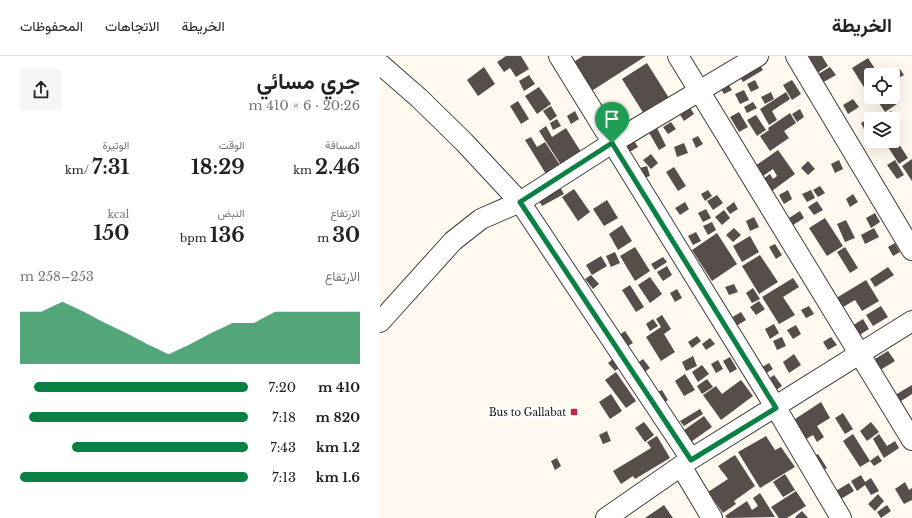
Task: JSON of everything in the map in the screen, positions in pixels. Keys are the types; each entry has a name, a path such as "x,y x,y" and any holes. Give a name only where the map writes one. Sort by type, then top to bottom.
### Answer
{"street":[{"path":"559,56 776,408 841,518"},
{"path":"678,56 912,440"},
{"path":"380,322 453,241 481,218 520,202 612,143 758,56"},
{"path":"796,56 912,250"},
{"path":"380,64 419,98 453,131 520,202 686,463 712,518"},
{"path":"606,518 686,463 776,408 912,321"}],"building":[{"path":"506,56 521,56 529,69 516,77 510,68 504,72 497,62"},
{"path":"583,56 646,56 590,92 572,63"},
{"path":"810,56 822,56 828,66 811,77 801,61"},
{"path":"868,58 874,68 864,68 864,87 852,68"},
{"path":"758,62 763,70 743,82 738,74"},
{"path":"647,63 669,98 644,114 622,79"},
{"path":"484,67 495,84 478,96 467,80"},
{"path":"830,67 836,75 820,84 815,76"},
{"path":"900,69 904,75 900,77"},
{"path":"529,75 535,84 524,91 519,81"},
{"path":"755,80 759,88 751,92 747,84"},
{"path":"792,80 801,94 792,100 783,85"},
{"path":"726,81 732,90 724,94 719,86"},
{"path":"539,87 551,104 537,114 525,96"},
{"path":"744,90 749,100 740,104 735,94"},
{"path":"771,92 774,99 765,104 761,97"},
{"path":"786,92 790,99 772,111 777,120 769,125 760,109"},
{"path":"853,99 859,107 848,114 843,105"},
{"path":"518,101 529,119 521,124 510,106"},
{"path":"753,102 757,108 747,113 744,107"},
{"path":"880,104 897,104 885,112"},
{"path":"551,106 557,116 550,121 543,111"},
{"path":"689,106 694,114 684,121 679,113"},
{"path":"800,109 804,117 797,122 792,114"},
{"path":"575,111 579,119 571,124 567,116"},
{"path":"614,112 621,121 612,127 606,119"},
{"path":"739,112 748,127 739,132 730,117"},
{"path":"790,113 796,123 784,131 789,138 770,151 760,136 769,130 768,128"},
{"path":"756,115 766,130 757,136 747,120"},
{"path":"557,119 561,126 553,130 550,123"},
{"path":"864,121 864,129 861,123"},
{"path":"671,122 676,129 668,134 663,127"},
{"path":"546,126 552,137 566,128 581,152 561,165 539,131"},
{"path":"656,126 666,146 659,150 648,131"},
{"path":"698,136 703,144 696,148 692,139"},
{"path":"531,137 537,147 545,142 560,165 546,174 525,140"},
{"path":"633,139 638,147 626,154 622,146"},
{"path":"684,143 688,153 677,157 674,147"},
{"path":"900,146 908,158 899,164 889,148 900,148"},
{"path":"778,150 795,174 772,191 763,179 770,174 773,179 777,176 773,169 763,176 755,166"},
{"path":"651,154 658,163 651,169 643,160"},
{"path":"912,159 912,181 902,166"},
{"path":"839,160 843,169 835,173 831,164"},
{"path":"895,160 904,175 897,179 887,165"},
{"path":"808,161 815,169 808,175 801,168"},
{"path":"647,166 650,176 643,178 640,168"},
{"path":"674,167 686,186 678,191 666,172"},
{"path":"820,186 825,193 818,197 813,190"},
{"path":"560,187 564,194 542,206 538,199"},
{"path":"574,189 590,212 578,221 562,197"},
{"path":"708,190 712,196 705,201 701,194"},
{"path":"788,190 792,199 784,204 779,195"},
{"path":"811,190 815,198 807,202 802,194"},
{"path":"853,194 858,202 850,207 846,199"},
{"path":"717,195 723,203 713,210 707,201"},
{"path":"607,200 618,218 604,226 593,209"},
{"path":"817,201 823,210 814,215 808,207"},
{"path":"685,202 689,209 680,215 675,208"},
{"path":"734,202 738,209 730,214 726,208"},
{"path":"706,209 711,218 703,222 698,213"},
{"path":"724,210 730,218 722,225 715,217"},
{"path":"800,211 804,218 793,225 789,218"},
{"path":"875,213 880,222 871,228 866,218"},
{"path":"754,217 759,227 750,231 746,221"},
{"path":"825,218 843,246 827,256 809,228"},
{"path":"846,220 855,238 845,242 837,224"},
{"path":"712,222 716,230 708,235 703,226"},
{"path":"622,225 632,241 618,250 609,234"},
{"path":"734,228 741,235 733,242 726,235"},
{"path":"874,228 879,237 865,244 861,235"},
{"path":"696,232 701,241 693,245 688,236"},
{"path":"717,233 737,264 712,281 692,250"},
{"path":"750,236 759,252 742,262 733,246"},
{"path":"895,243 900,252 893,256 888,247"},
{"path":"775,244 782,255 776,259 769,247"},
{"path":"635,247 650,271 635,281 620,256"},
{"path":"845,247 858,268 850,273 837,252"},
{"path":"615,252 620,263 611,267 606,256"},
{"path":"760,255 778,282 759,294 742,266"},
{"path":"601,256 607,266 592,275 586,265"},
{"path":"663,257 667,262 655,270 651,264"},
{"path":"667,266 672,275 663,281 657,272"},
{"path":"888,267 894,275 875,287 870,279"},
{"path":"591,275 599,284 593,289 585,279"},
{"path":"650,277 662,294 650,303 638,285"},
{"path":"793,278 799,287 783,297 795,315 779,324 762,297"},
{"path":"866,280 879,301 862,311 855,300 838,310 833,300"},
{"path":"734,284 738,292 729,295 725,287"},
{"path":"630,285 644,307 636,312 622,290"},
{"path":"753,288 760,299 752,303 746,293"},
{"path":"677,289 682,298 675,302 670,293"},
{"path":"759,301 765,309 756,315 750,307"},
{"path":"809,306 814,314 806,318 801,310"},
{"path":"881,306 888,317 873,326 866,315"},
{"path":"741,312 746,320 736,326 731,318"},
{"path":"662,315 671,329 664,334 675,352 661,361 646,337 661,327 656,319"},
{"path":"653,319 658,326 650,331 646,324"},
{"path":"863,319 869,329 853,339 847,329"},
{"path":"774,324 779,333 770,339 765,329"},
{"path":"796,325 801,334 793,339 787,330"},
{"path":"625,331 633,343 626,347 618,336"},
{"path":"697,336 701,341 692,348 688,342"},
{"path":"782,337 786,346 777,350 773,341"},
{"path":"831,337 837,345 828,350 823,342"},
{"path":"710,338 715,344 706,350 702,344"},
{"path":"888,351 895,361 877,372 870,362"},
{"path":"794,354 801,365 789,373 783,362"},
{"path":"693,356 697,366 686,371 682,362"},
{"path":"730,357 737,369 730,373 723,361"},
{"path":"614,358 621,366 615,371 608,363"},
{"path":"643,359 650,368 639,376 632,367"},
{"path":"718,360 723,369 716,373 711,364"},
{"path":"769,363 773,369 763,375 759,369"},
{"path":"702,365 709,374 698,382 692,372"},
{"path":"616,372 636,401 626,408 605,380"},
{"path":"685,374 695,390 684,396 675,381"},
{"path":"774,375 782,386 772,393 764,382"},
{"path":"707,379 713,387 702,394 697,386"},
{"path":"741,380 753,396 721,420 703,395 716,386 722,394"},
{"path":"912,385 912,394 895,405 890,398"},
{"path":"662,390 668,400 662,404 655,393"},
{"path":"611,394 622,411 610,419 599,402"},
{"path":"821,402 830,418 817,426 824,437 817,442 813,435 801,442 789,423"},
{"path":"700,409 703,414 684,426 680,421"},
{"path":"843,413 853,429 845,434 835,418"},
{"path":"704,416 712,427 681,449 673,438"},
{"path":"644,422 654,435 645,442 635,428"},
{"path":"871,422 879,432 867,441 860,431"},
{"path":"607,431 611,441 603,444 599,435"},
{"path":"853,434 870,461 860,467 843,441"},
{"path":"879,434 887,446 895,441 899,448 884,458 873,439"},
{"path":"657,436 670,458 635,479 633,476 621,484 613,471 651,448 647,442"},
{"path":"766,436 775,450 781,447 795,467 760,488 738,452"},
{"path":"818,454 827,468 818,473 809,459"},
{"path":"735,455 755,486 734,501 736,504 723,513 708,492 728,479 718,466"},
{"path":"878,455 882,461 874,466 870,461"},
{"path":"557,458 561,466 555,470 551,461"},
{"path":"785,474 795,490 783,497 773,482"},
{"path":"861,475 865,482 871,478 879,491 871,495 865,485 857,491 851,481"},
{"path":"905,482 909,490 912,488 912,500 904,504 895,489"},
{"path":"849,483 854,491 836,502 831,494"},
{"path":"796,491 806,506 787,518 779,518 771,507"},
{"path":"760,493 775,517 727,518 725,516 747,501 752,510 758,506 753,498"},
{"path":"878,494 884,501 875,511 868,504"},
{"path":"664,505 673,518 645,518"},
{"path":"887,505 891,511 881,518 877,512"},
{"path":"802,511 808,518 795,517"}],"place":[{"name":"Bus to Gallabat","path":"574,412"}],"route":[{"path":"612,143 776,408 691,460 520,202 612,143"}]}
